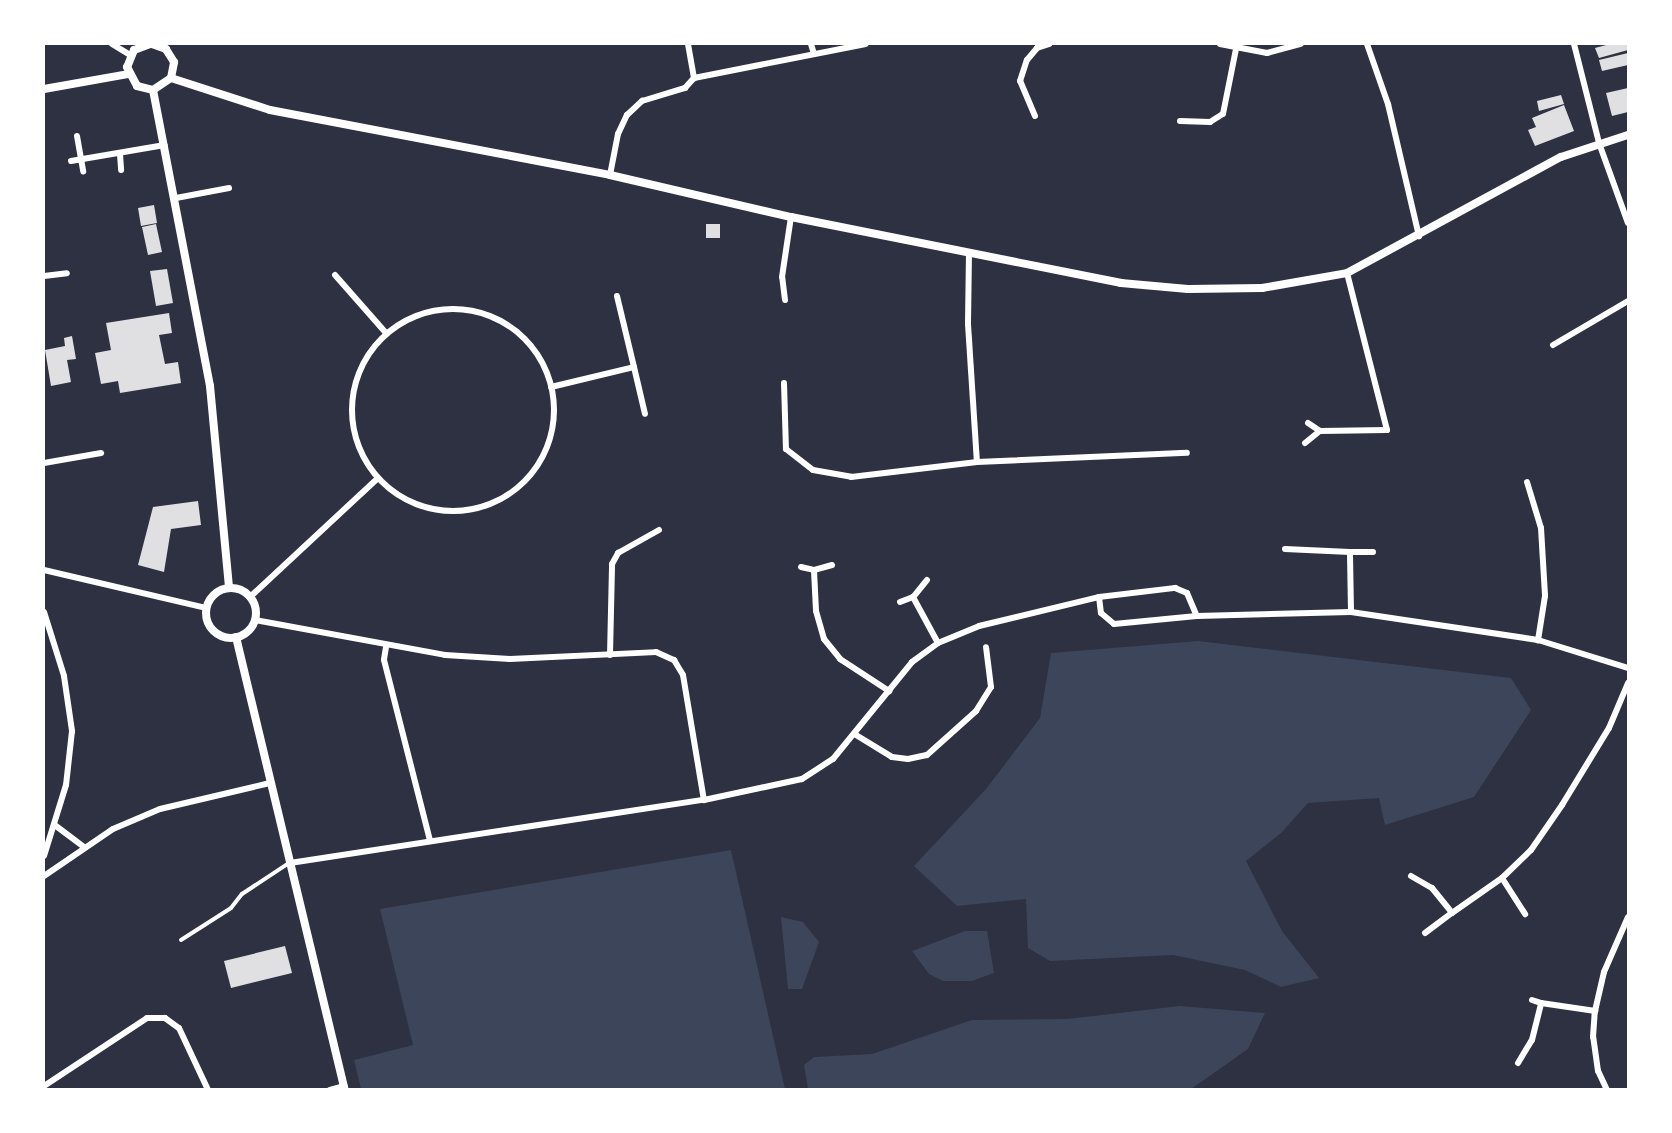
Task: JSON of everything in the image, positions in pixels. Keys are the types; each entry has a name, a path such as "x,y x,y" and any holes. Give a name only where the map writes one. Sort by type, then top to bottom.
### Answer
{"street":[{"path":"112,44 130,55"},
{"path":"151,44 171,55 171,78 153,90 137,86 128,74 130,55 139,46 151,44"},
{"path":"688,44 694,78"},
{"path":"811,44 814,54"},
{"path":"610,175 618,134 627,115 642,101 685,87 694,78 866,44"},
{"path":"1035,116 1020,81 1027,60 1037,48 1049,44"},
{"path":"1221,44 1236,50 1267,53 1301,44"},
{"path":"1367,44 1388,104 1419,236"},
{"path":"1574,44 1599,143 1629,223"},
{"path":"1180,121 1210,122 1223,114 1236,50"},
{"path":"44,89 128,74"},
{"path":"171,78 270,110 610,175 791,217 1121,283 1188,289 1262,288 1347,273 1419,236 1491,192 1562,157 1629,135"},
{"path":"153,90 166,145 210,386 229,588"},
{"path":"77,136 82,171"},
{"path":"71,161 166,145"},
{"path":"120,154 121,170"},
{"path":"176,198 229,188"},
{"path":"785,300 782,277 791,217"},
{"path":"969,252 968,324 978,462"},
{"path":"44,276 67,273"},
{"path":"1308,423 1320,431 1387,430 1347,273"},
{"path":"334,275 386,333"},
{"path":"617,296 645,414"},
{"path":"1553,345 1629,301"},
{"path":"447,309 486,315 525,339 541,359 551,387 554,417 546,450 529,478 503,499 472,510 442,511 407,501 377,479 359,447 352,403 370,351 386,333 415,316 447,309"},
{"path":"551,387 634,367"},
{"path":"784,383 786,449 813,470 851,477 978,462 1187,453"},
{"path":"1305,443 1320,431"},
{"path":"44,463 101,453"},
{"path":"250,597 377,479"},
{"path":"1527,482 1541,528 1545,596 1538,640"},
{"path":"610,656 612,564 618,553 659,530"},
{"path":"1285,549 1374,552"},
{"path":"1350,552 1351,612"},
{"path":"801,567 814,570 832,565"},
{"path":"44,570 206,608"},
{"path":"814,570 816,611 824,639 840,659 889,692"},
{"path":"900,602 913,597 927,580"},
{"path":"229,588 250,597 255,620 248,631 236,638 213,631 206,608 214,595 229,588"},
{"path":"290,863 704,800 802,779 833,759 856,735 912,662 938,643 979,627 1099,597 1175,588 1187,593 1197,616"},
{"path":"913,597 938,643"},
{"path":"1099,597 1101,613 1114,624 1197,616 1351,612 1538,640 1629,668"},
{"path":"44,612 64,676 72,731 66,785 56,826 44,856"},
{"path":"255,620 386,647 510,659 656,652 674,660 683,675 704,800"},
{"path":"236,638 344,1088 330,1089"},
{"path":"856,735 892,757 908,759 927,755 976,711 991,687 986,646"},
{"path":"386,647 384,660 430,841"},
{"path":"1425,933 1502,878 1531,850 1610,728 1629,683"},
{"path":"44,876 84,846 160,809 270,783"},
{"path":"56,826 84,846"},
{"path":"1411,876 1432,888 1452,913"},
{"path":"1502,878 1525,914"},
{"path":"1606,1089 1598,1071 1593,1037 1595,1011 1604,972 1629,917"},
{"path":"1532,1000 1595,1011"},
{"path":"1518,1063 1533,1040 1541,1003"},
{"path":"44,1086 147,1018 165,1018 179,1028 208,1089"}],"lane":[{"path":"181,940 231,908 242,894 290,863"}],"shaded area":[{"path":"1198,641 1511,678 1531,710 1474,797 1385,825 1379,798 1308,803 1281,833 1246,861 1282,931 1319,978 1281,987 1245,970 1173,955 1050,961 1028,948 1026,899 957,906 914,866 986,789 1040,718 1051,653"},
{"path":"731,850 785,1089 361,1089 354,1060 413,1045 380,909"},
{"path":"781,917 803,922 819,942 802,989 788,989"},
{"path":"965,931 987,931 994,973 972,981 943,981 929,974 912,951"},
{"path":"1180,1006 1265,1013 1248,1049 1191,1089 808,1089 804,1065 814,1057 872,1054 972,1020 1067,1019"}],"building":[{"path":"1610,44 1628,44 1628,50 1599,58 1595,48"},
{"path":"1628,53 1628,65 1602,71 1599,60"},
{"path":"1628,88 1628,112 1612,116 1606,93"},
{"path":"1561,95 1564,104 1539,111 1537,101"},
{"path":"1564,105 1574,131 1535,146 1528,130 1536,127 1532,118"},
{"path":"154,205 157,223 141,226 138,208"},
{"path":"156,224 162,252 148,255 142,227"},
{"path":"706,224 720,224 720,238 706,238"},
{"path":"167,269 173,303 156,306 150,271"},
{"path":"169,313 172,333 159,335 165,364 178,362 181,383 120,393 118,381 101,384 95,353 111,350 106,323"},
{"path":"72,336 76,359 67,360 71,382 51,386 45,350 65,346 64,338"},
{"path":"198,501 201,525 171,529 164,572 138,565 153,507"},
{"path":"285,946 292,973 231,988 224,961"}]}
